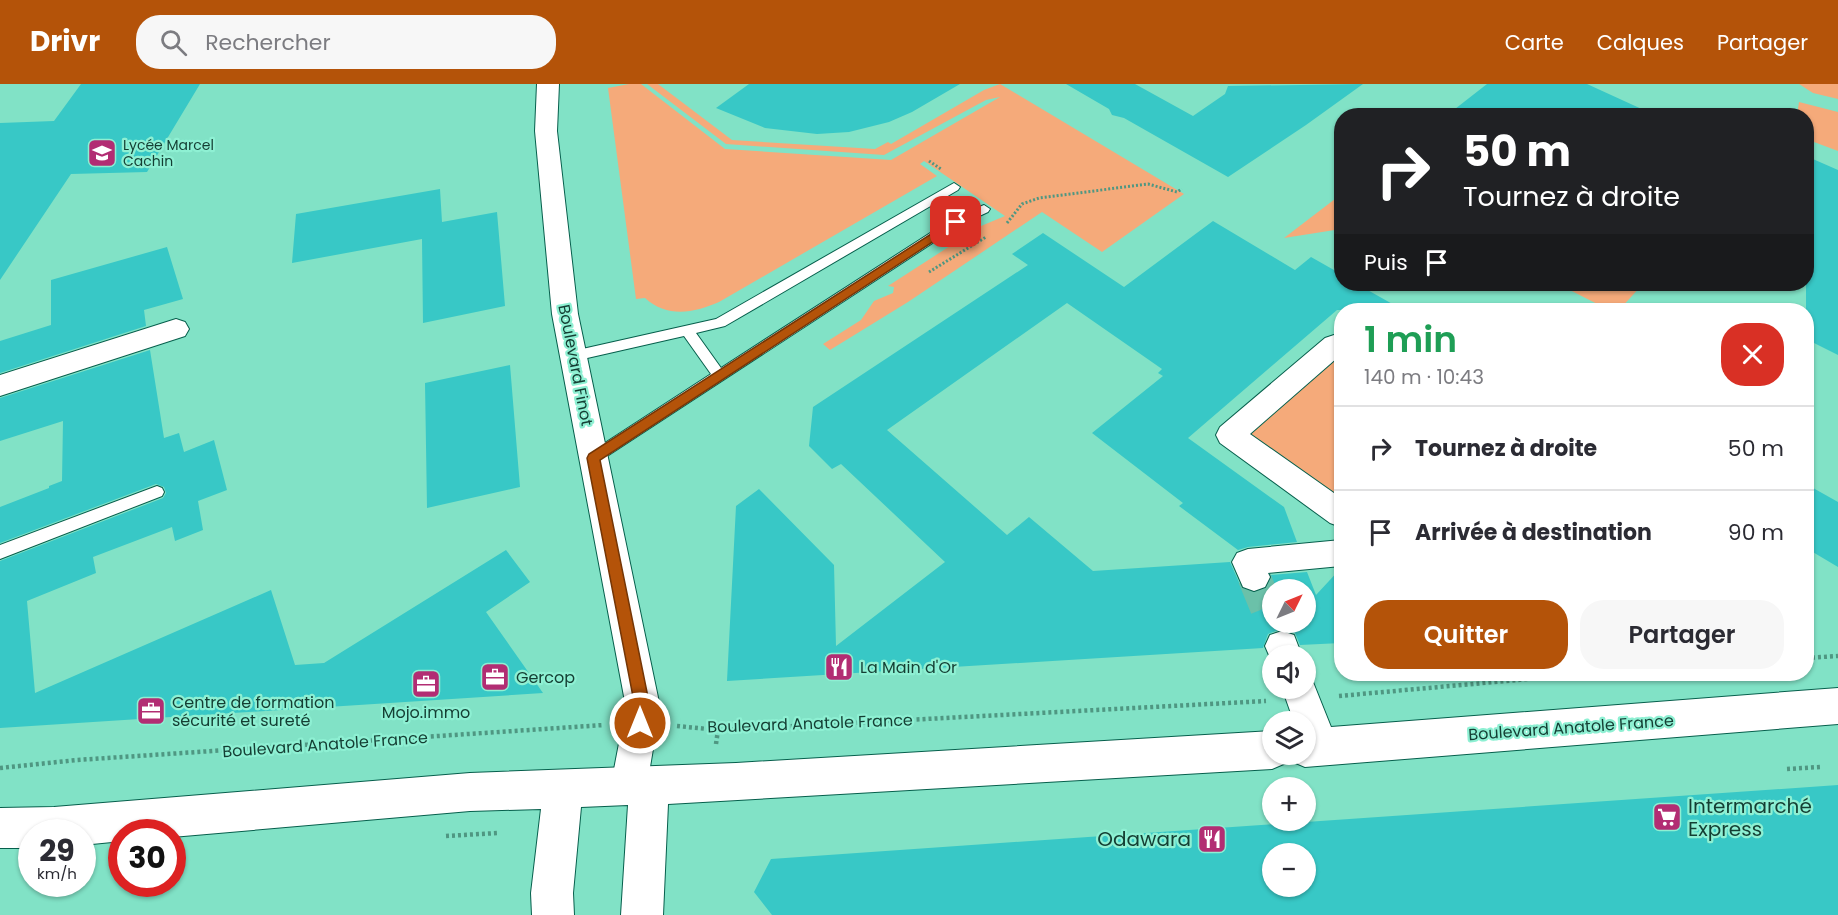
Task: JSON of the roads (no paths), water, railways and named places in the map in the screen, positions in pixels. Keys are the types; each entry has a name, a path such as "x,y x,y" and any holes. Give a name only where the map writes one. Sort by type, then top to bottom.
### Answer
{"main road":[{"name":"Boulevard Anatole France","path":"1316,747 1838,706"},
{"path":"0,828 54,827 470,792 736,782 1262,751"},
{"path":"639,785 642,915"},
{"path":"553,915 552,893 563,788"}],"street":[{"name":"Boulevard Finot","path":"548,84 548,142 565,314 643,707 640,723 639,785"},
{"path":"0,386 176,329"},
{"path":"1334,345 1230,435 1334,509"},
{"path":"1254,577 1248,562 1334,554"}],"lane":[{"path":"573,356 720,323 954,187"},
{"path":"593,458 956,222 984,209"},
{"path":"687,330 719,375"},
{"path":"0,552 157,492"}],"tunnel":[{"path":"1254,577 1262,597"}],"place":[{"name":"Lycée Marcel Cachin","path":"102,153"},
{"name":"La Main d'Or","path":"839,667"},
{"name":"Gercop","path":"495,677"},
{"name":"Mojo.immo","path":"426,684"},
{"name":"Centre de formation sécurité et sureté","path":"151,711"},
{"name":"Intermarché Express","path":"1667,817"},
{"name":"Odawara","path":"1212,839"}]}
